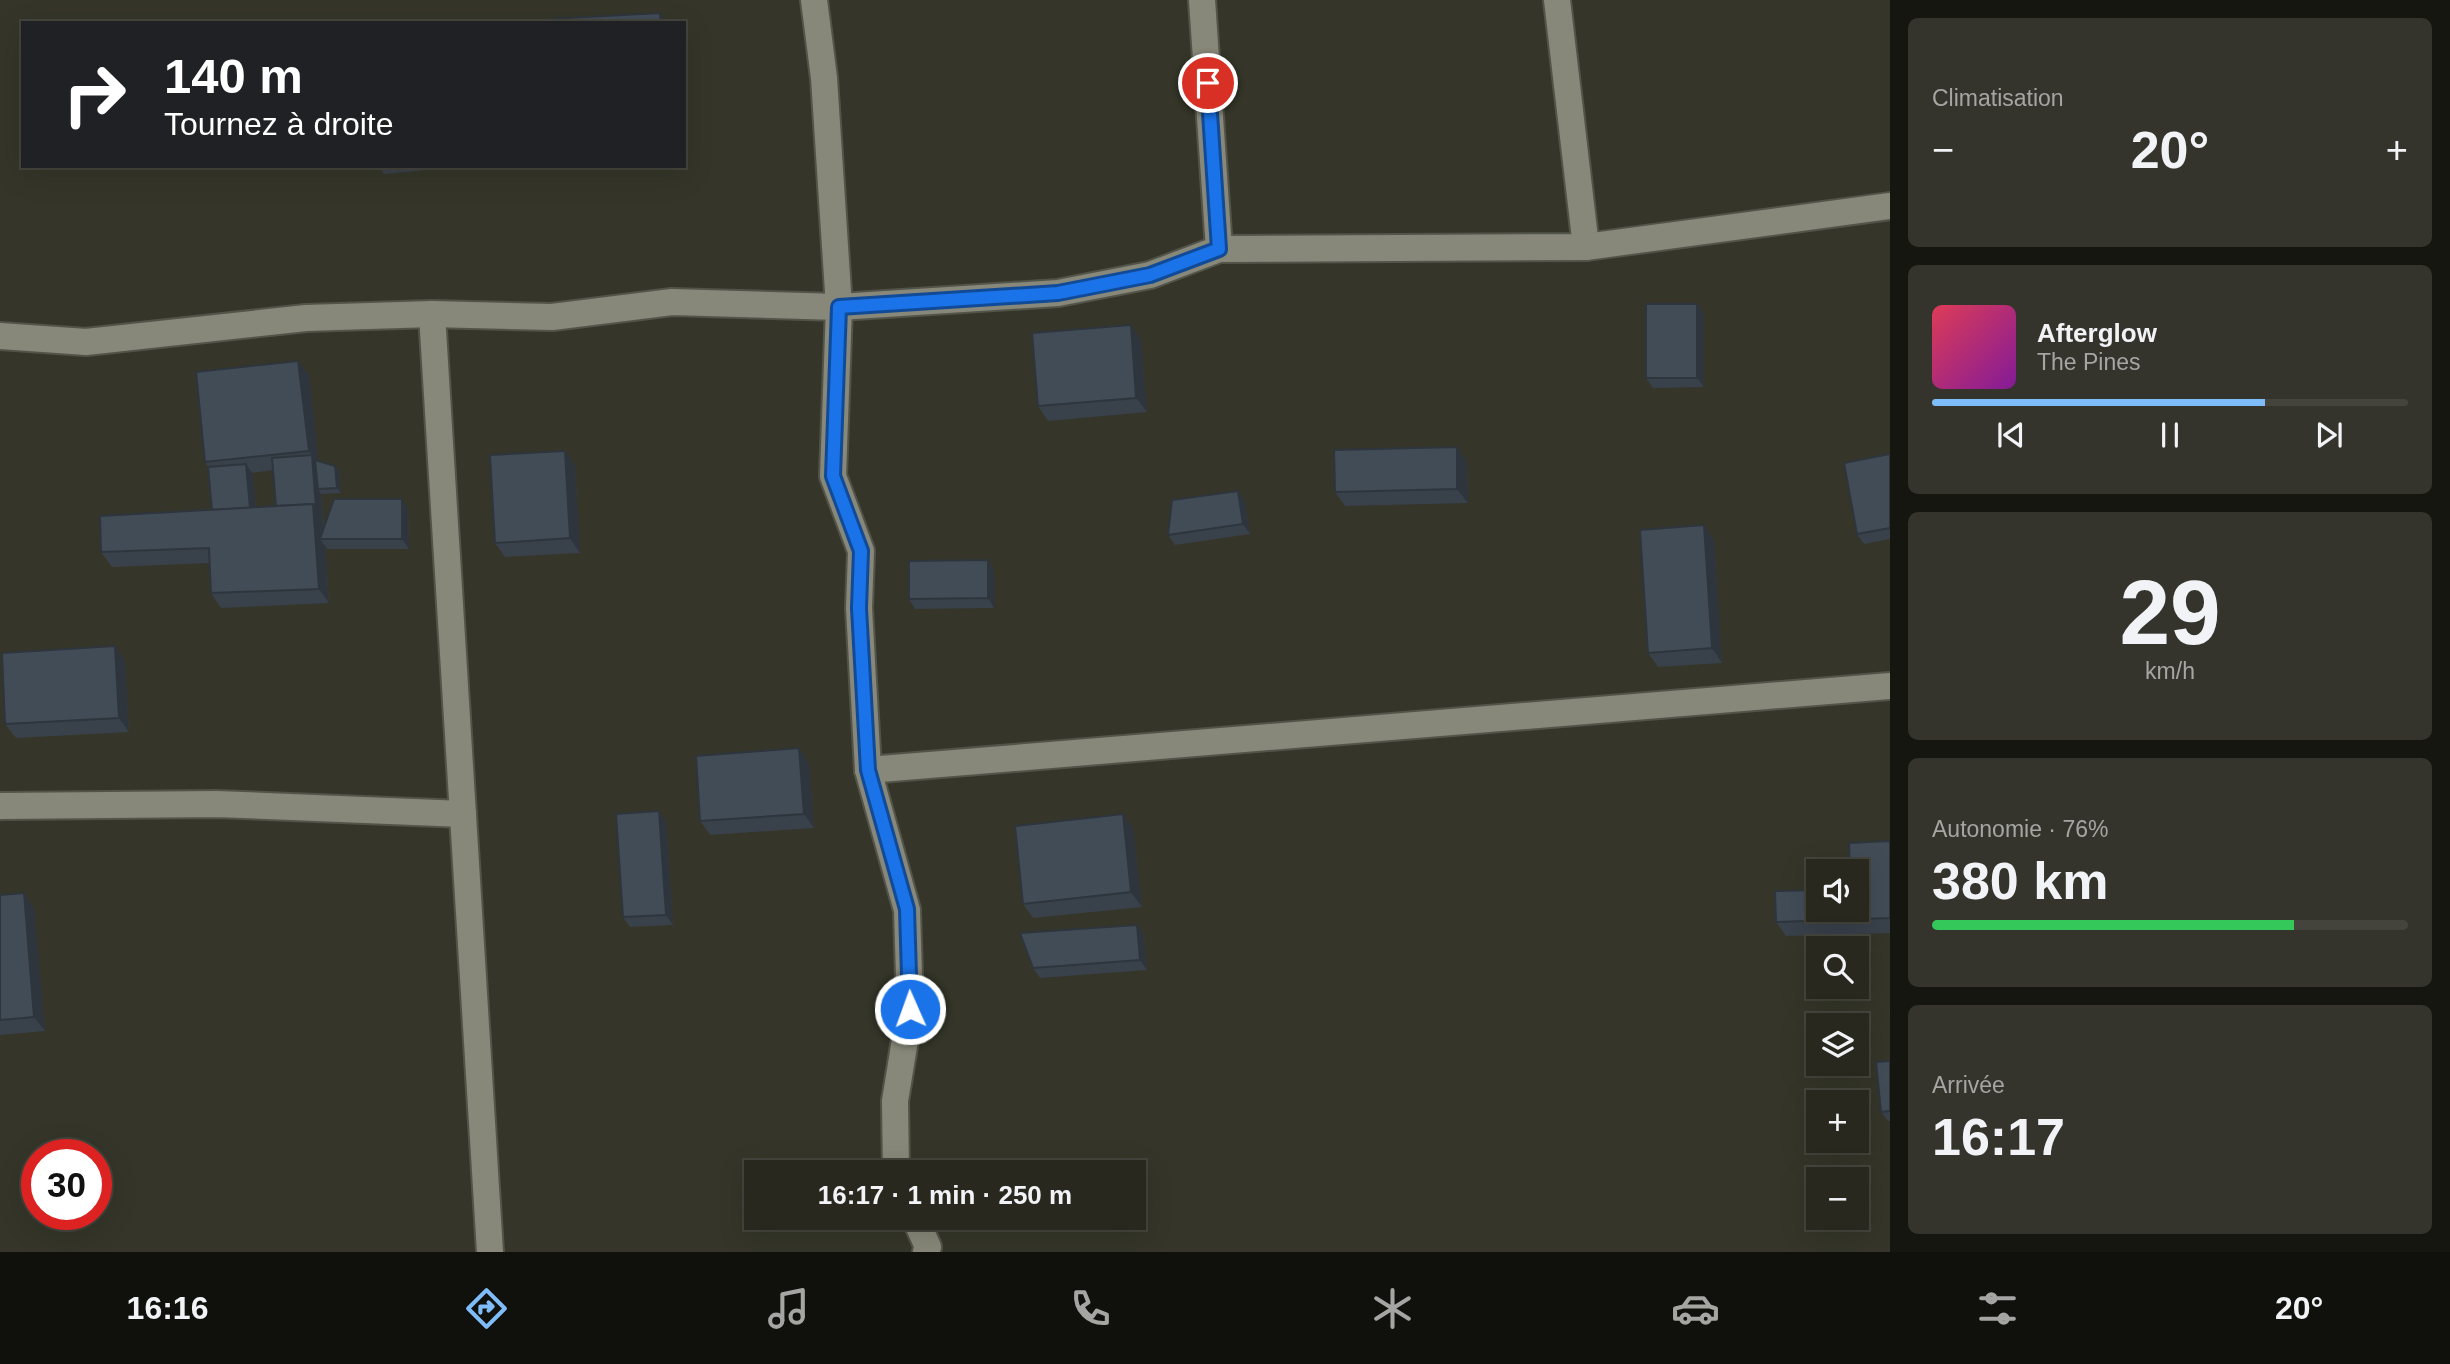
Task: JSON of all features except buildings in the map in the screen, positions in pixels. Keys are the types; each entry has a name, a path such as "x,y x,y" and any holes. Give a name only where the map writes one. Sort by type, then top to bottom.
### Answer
{"street":[{"path":"814,0 824,78 839,307 833,476 861,551 859,608 868,770 907,909 910,1009 895,1101 896,1160"},
{"path":"1202,0 1219,249"},
{"path":"1557,0 1587,247"},
{"path":"0,336 86,342 306,318 432,314 552,317 672,302 839,307 1058,293 1150,275 1219,249 1587,247 1890,206"},
{"path":"432,314 490,1252"},
{"path":"868,770 1890,686"},
{"path":"0,806 217,804 463,814"},
{"path":"920,1230 928,1247 926,1252"}],"route":[{"path":"910,1009 907,909 868,770 859,608 861,551 833,476 839,307 1058,293 1150,275 1219,249 1208,83"}]}
